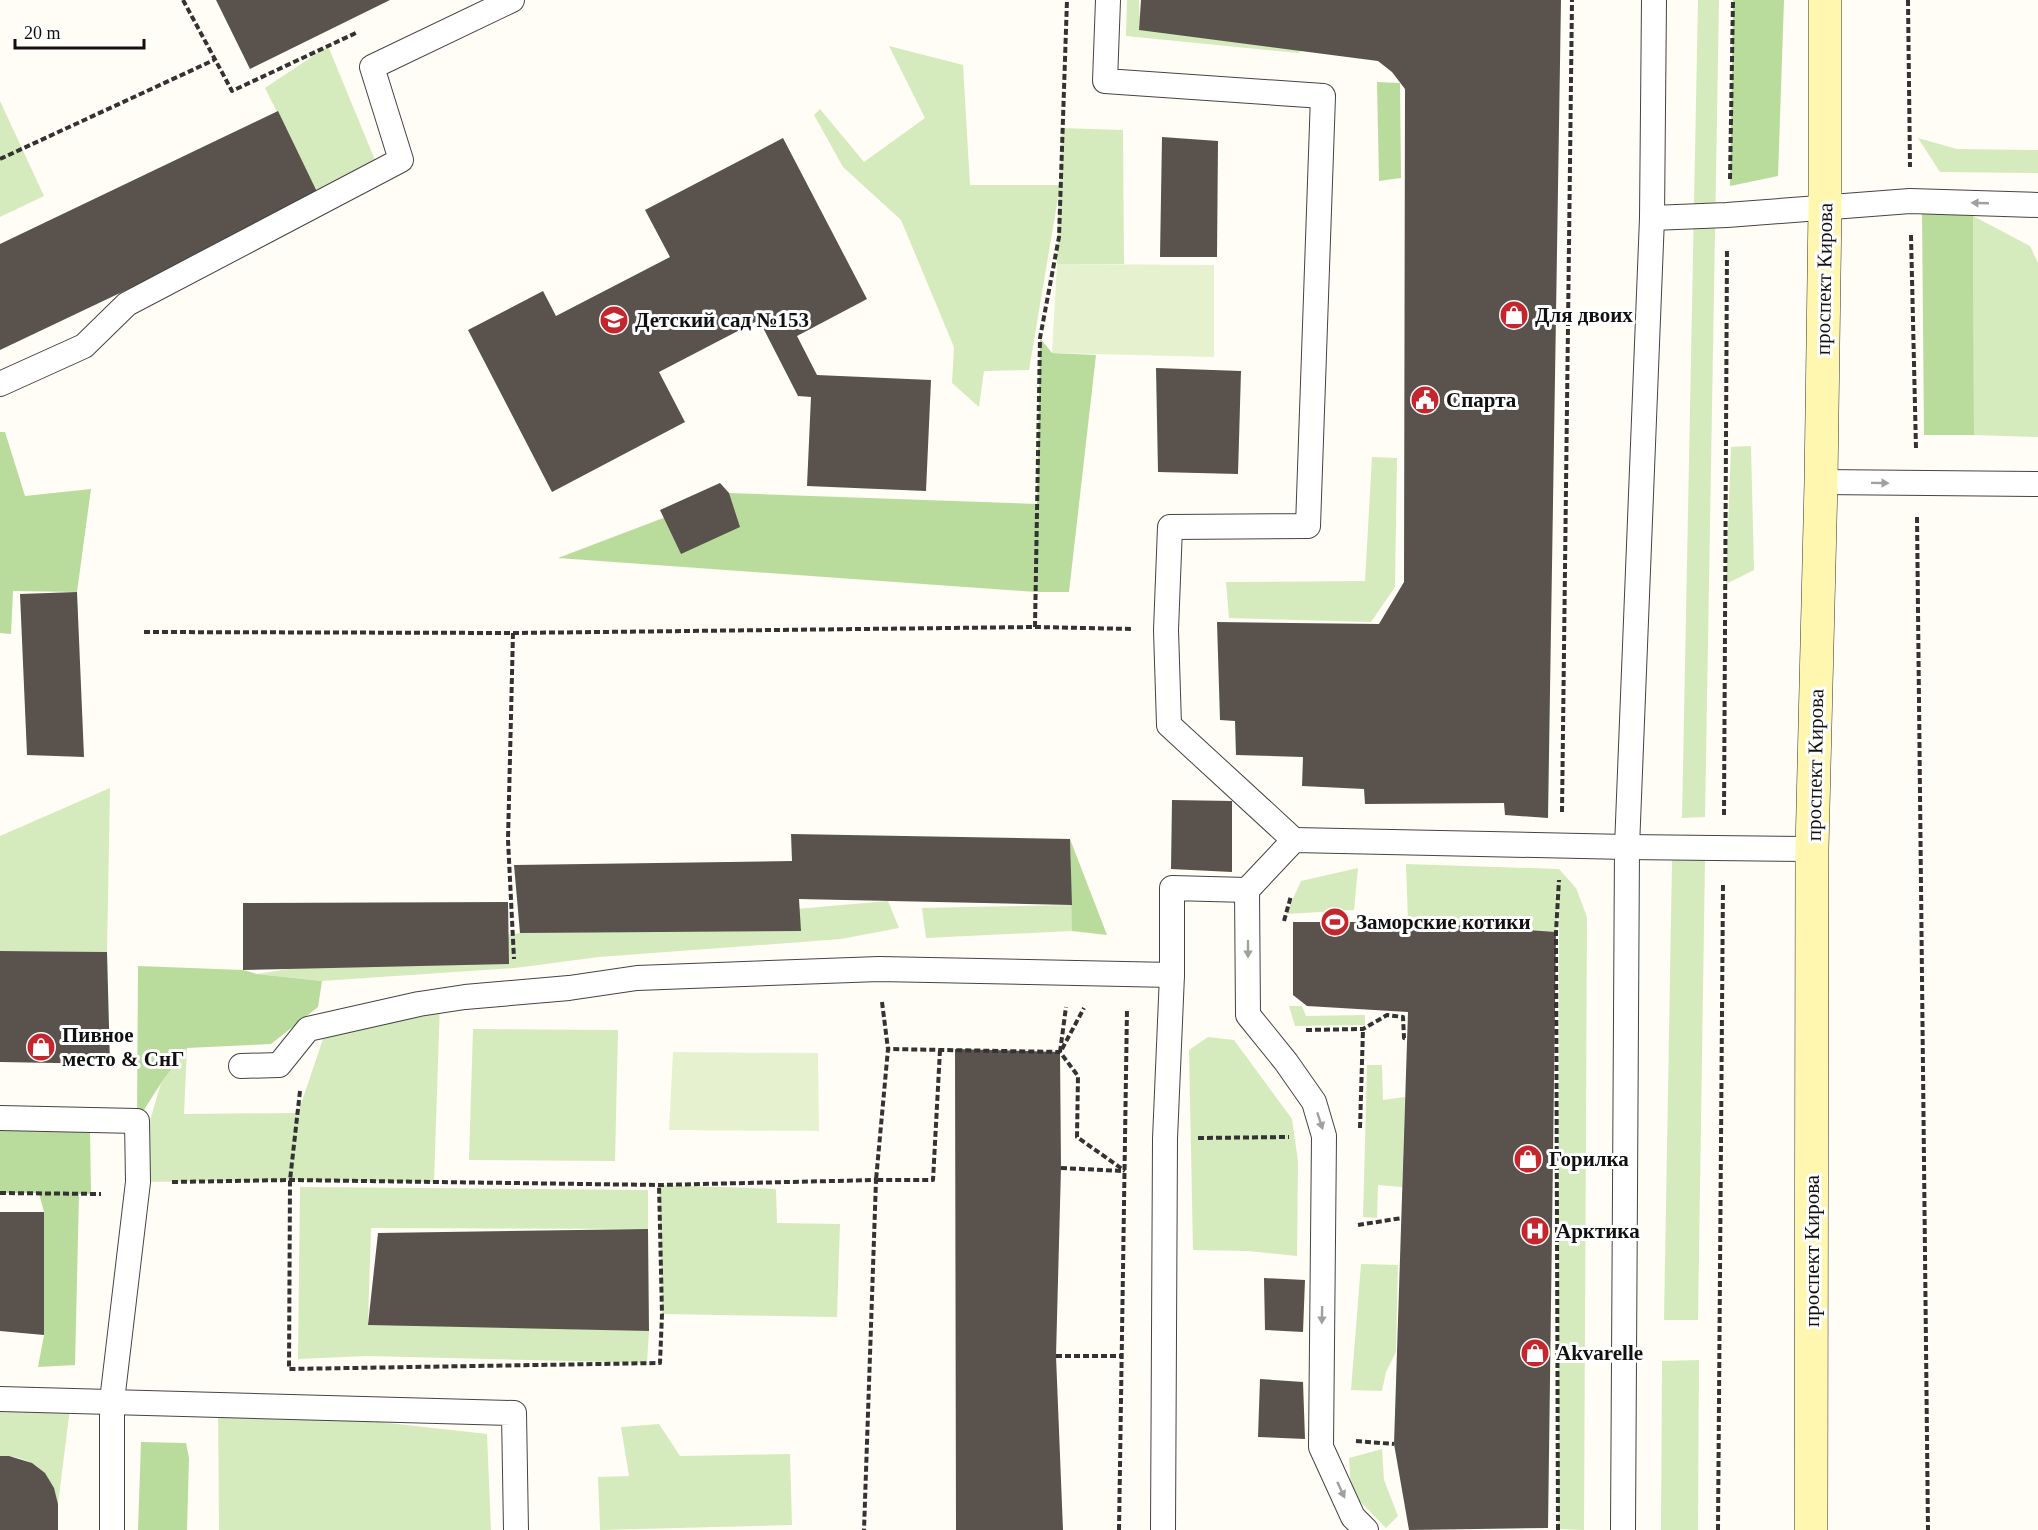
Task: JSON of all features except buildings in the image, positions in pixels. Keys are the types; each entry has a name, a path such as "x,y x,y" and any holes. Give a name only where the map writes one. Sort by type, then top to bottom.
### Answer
{"street":[{"name":"проспект Кирова","path":"1811,1530 1812,849 1821,482 1825,0"}],"lane":[{"path":"0,384 84,346 127,304 401,160 372,67 512,0"},
{"path":"1108,0 1105,81 1323,96 1308,526 1170,528 1166,630 1169,725 1294,840 1812,849"},
{"path":"1623,1530 1627,847 1652,218 1654,0"},
{"path":"1652,218 1727,215 1910,201 2038,205"},
{"path":"1821,482 2038,484"},
{"path":"1294,840 1247,890 1248,1015 1286,1062 1314,1102 1324,1136 1321,1447 1353,1517 1366,1530"},
{"path":"1162,1530 1165,1139 1172,975 1172,888 1247,890"},
{"path":"241,1066 279,1065 308,1029 419,1004 637,978 879,969 1172,975"},
{"path":"0,1118 137,1121 137,1188 112,1401 112,1530"},
{"path":"0,1400 112,1401 514,1413 516,1530"}],"path":[{"path":"183,0 232,91 367,28"},
{"path":"1035,627 1040,338 1059,237 1067,0"},
{"path":"1558,1530 1556,932 1561,845 1572,0"},
{"path":"1718,1530 1727,215 1730,186 1733,0"},
{"path":"1908,0 1928,1530"},
{"path":"0,159 214,60"},
{"path":"144,632 513,633 1035,627 1166,630"},
{"path":"513,633 508,840 515,968"},
{"path":"1283,922 1292,893"},
{"path":"1060,1052 1103,975"},
{"path":"1119,1530 1127,975"},
{"path":"1301,1030 1363,1029 1387,1015 1403,1017 1404,1038 1408,1039"},
{"path":"864,1530 876,1180 888,1049 1060,1052"},
{"path":"0,1193 290,1180 659,1185 933,1180 940,1050"},
{"path":"1060,1052 1078,1076 1077,1137 1125,1171"},
{"path":"1061,1168 1125,1171 1165,1139 1324,1136"},
{"path":"290,1180 289,1368 660,1363 662,1314 659,1185"},
{"path":"1357,1226 1402,1218"},
{"path":"1056,1356 1121,1356"},
{"path":"1352,1441 1394,1444"}],"green space":[{"path":"1127,0 1139,0 1140,30 1315,43 1298,53 1126,36"},
{"path":"1698,0 1719,0 1705,817 1682,818"},
{"path":"1733,0 1784,0 1778,176 1730,186"},
{"path":"328,46 375,160 320,198 265,88"},
{"path":"889,46 963,65 970,185 1060,185 1062,128 1123,130 1124,264 1057,264 1059,192 1029,370 984,371 979,407 952,383 954,347 901,220 843,167 814,115 820,109 864,162 925,118"},
{"path":"1377,82 1400,83 1401,178 1379,181"},
{"path":"0,101 44,196 0,217"},
{"path":"1918,138 1957,149 2038,150 2038,173 1940,172"},
{"path":"1922,212 1973,216 1974,435 1924,435"},
{"path":"1973,216 2030,246 2038,263 2038,437 1974,435"},
{"path":"1057,264 1214,265 1214,357 1052,353"},
{"path":"1040,338 1052,353 1096,355 1069,592 1036,592 558,558 729,493 1037,504"},
{"path":"0,432 5,432 25,496 91,489 77,592 13,591 11,634 0,633"},
{"path":"1751,446 1754,570 1726,584 1731,447"},
{"path":"1372,457 1397,458 1395,587 1371,622 1229,618 1226,582 1365,581"},
{"path":"110,788 107,952 0,951 0,836"},
{"path":"1070,839 1107,935 1072,931"},
{"path":"1672,860 1705,860 1698,1320 1664,1320"},
{"path":"1406,864 1559,869 1576,888 1587,917 1584,1530 1558,1529 1559,887 1556,932 1408,922"},
{"path":"1358,868 1354,910 1286,914 1301,881"},
{"path":"888,901 899,928 841,939 599,957 515,968 322,981 257,974 520,933"},
{"path":"1072,905 1072,931 926,938 922,908"},
{"path":"138,966 243,970 257,974 322,981 318,1007 271,1044 187,1048 137,1121"},
{"path":"440,1002 434,1182 290,1180 138,1182 147,1131 161,1083 187,1048 184,1114 298,1113 323,1039 378,1013"},
{"path":"1289,1006 1302,1006 1306,1016 1365,1015 1365,1025 1295,1026"},
{"path":"473,1029 618,1030 615,1161 469,1160"},
{"path":"1208,1037 1234,1040 1292,1119 1298,1161 1297,1256 1248,1251 1193,1250 1189,1050"},
{"path":"673,1052 818,1053 819,1131 669,1130"},
{"path":"1367,1065 1382,1065 1383,1100 1405,1097 1402,1187 1378,1185 1377,1218 1363,1217"},
{"path":"0,1129 90,1130 91,1194 79,1194 75,1365 38,1367 44,1335 44,1212 39,1193 0,1193"},
{"path":"659,1185 776,1189 777,1223 840,1224 837,1317 662,1314"},
{"path":"300,1187 648,1190 648,1229 371,1228 368,1324 649,1331 647,1363 367,1356 298,1359"},
{"path":"1361,1264 1398,1265 1396,1352 1386,1372 1382,1391 1351,1390"},
{"path":"1699,1360 1698,1530 1661,1530 1662,1361"},
{"path":"0,1399 71,1400 58,1504 45,1475 38,1468 22,1459 0,1456"},
{"path":"218,1404 487,1434 491,1530 219,1530"},
{"path":"659,1424 680,1456 790,1454 792,1525 600,1530 598,1477 629,1476 621,1427"},
{"path":"141,1442 186,1443 189,1458 187,1530 138,1530"},
{"path":"1382,1449 1384,1480 1398,1516 1386,1528 1351,1492 1349,1458"}],"place":[{"name":"Для двоих","path":"1514,315"},
{"name":"Детский сад №153","path":"614,320"},
{"name":"Спарта","path":"1425,400"},
{"name":"Заморские котики","path":"1335,922"},
{"name":"Пивное место & СнГ","path":"41,1047"},
{"name":"Горилка","path":"1528,1159"},
{"name":"Арктика","path":"1535,1231"},
{"name":"Akvarelle","path":"1535,1353"}]}
